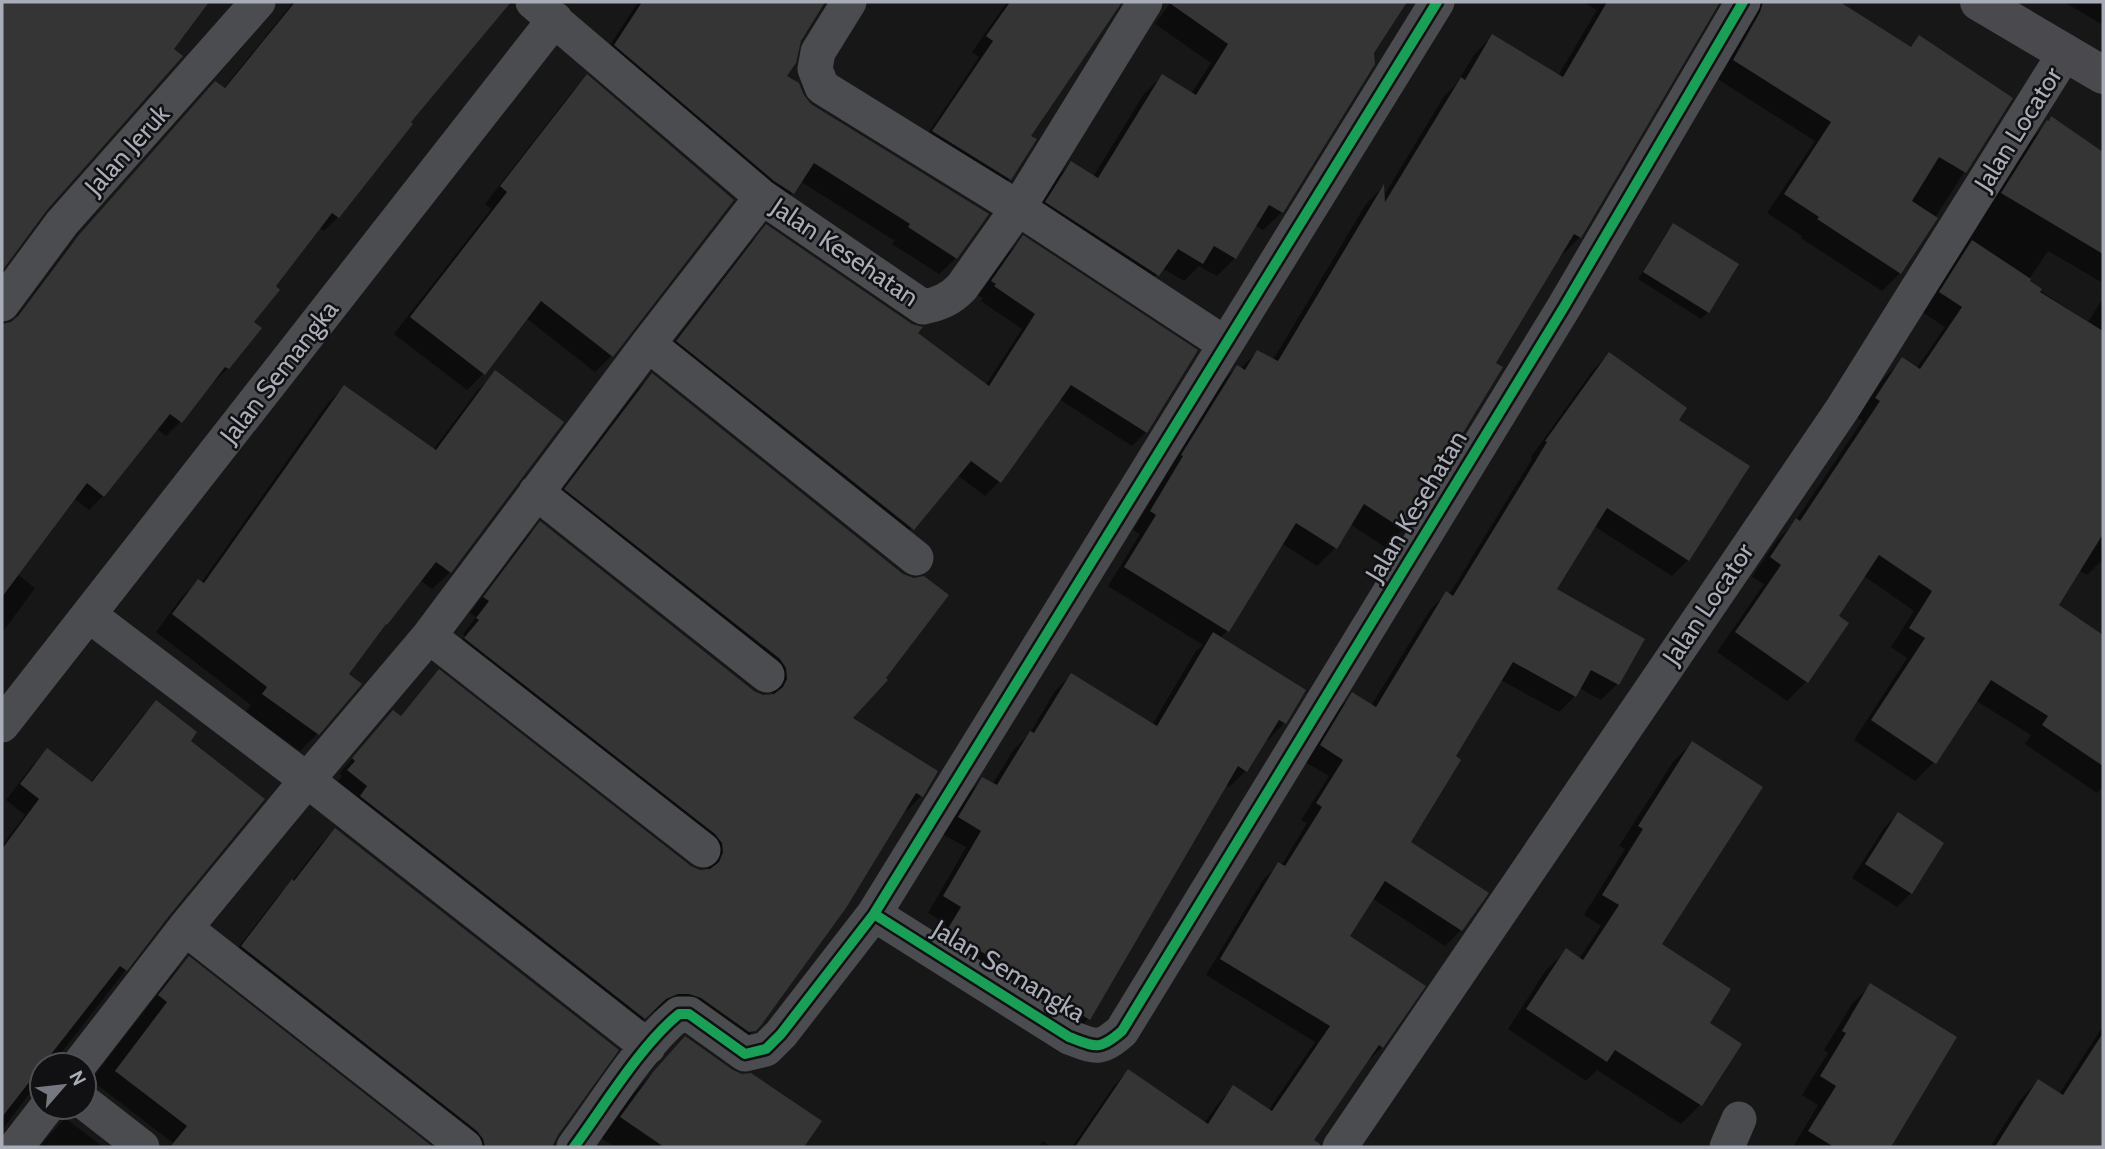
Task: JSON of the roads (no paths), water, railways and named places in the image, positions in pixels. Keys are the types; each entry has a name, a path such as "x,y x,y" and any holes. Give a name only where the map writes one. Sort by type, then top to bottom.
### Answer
{"main road":[{"path":"1993,5 2103,75"}],"street":[{"name":"Jalan Jeruk","path":"2,304 62,223 258,2"},
{"path":"849,2 818,51 814,69 822,86 1017,208 1225,344"},
{"name":"Jalan Kesehatan","path":"762,197 923,307 953,296 1017,208 1145,2"},
{"path":"574,1147 648,1047 679,1014 689,1014 745,1055 766,1049 781,1034 874,914 1437,2"},
{"name":"Jalan Kesehatan","path":"1122,1031 1564,307 1743,2"},
{"path":"90,1051 185,928 429,636 762,197 544,10"},
{"name":"Jalan Semangka","path":"2,725 89,615 544,10"},
{"name":"Jalan Locator","path":"1340,1147 1843,408 2065,53"},
{"path":"648,344 916,558"},
{"path":"536,492 766,675"},
{"path":"89,615 307,780 648,1047"},
{"path":"429,636 703,850"},
{"name":"Jalan Semangka","path":"874,914 1069,1037 1094,1046 1107,1044 1122,1031"},
{"path":"185,928 465,1147"},
{"path":"98,1113 142,1147"},
{"path":"16,1147 36,1121"}]}
